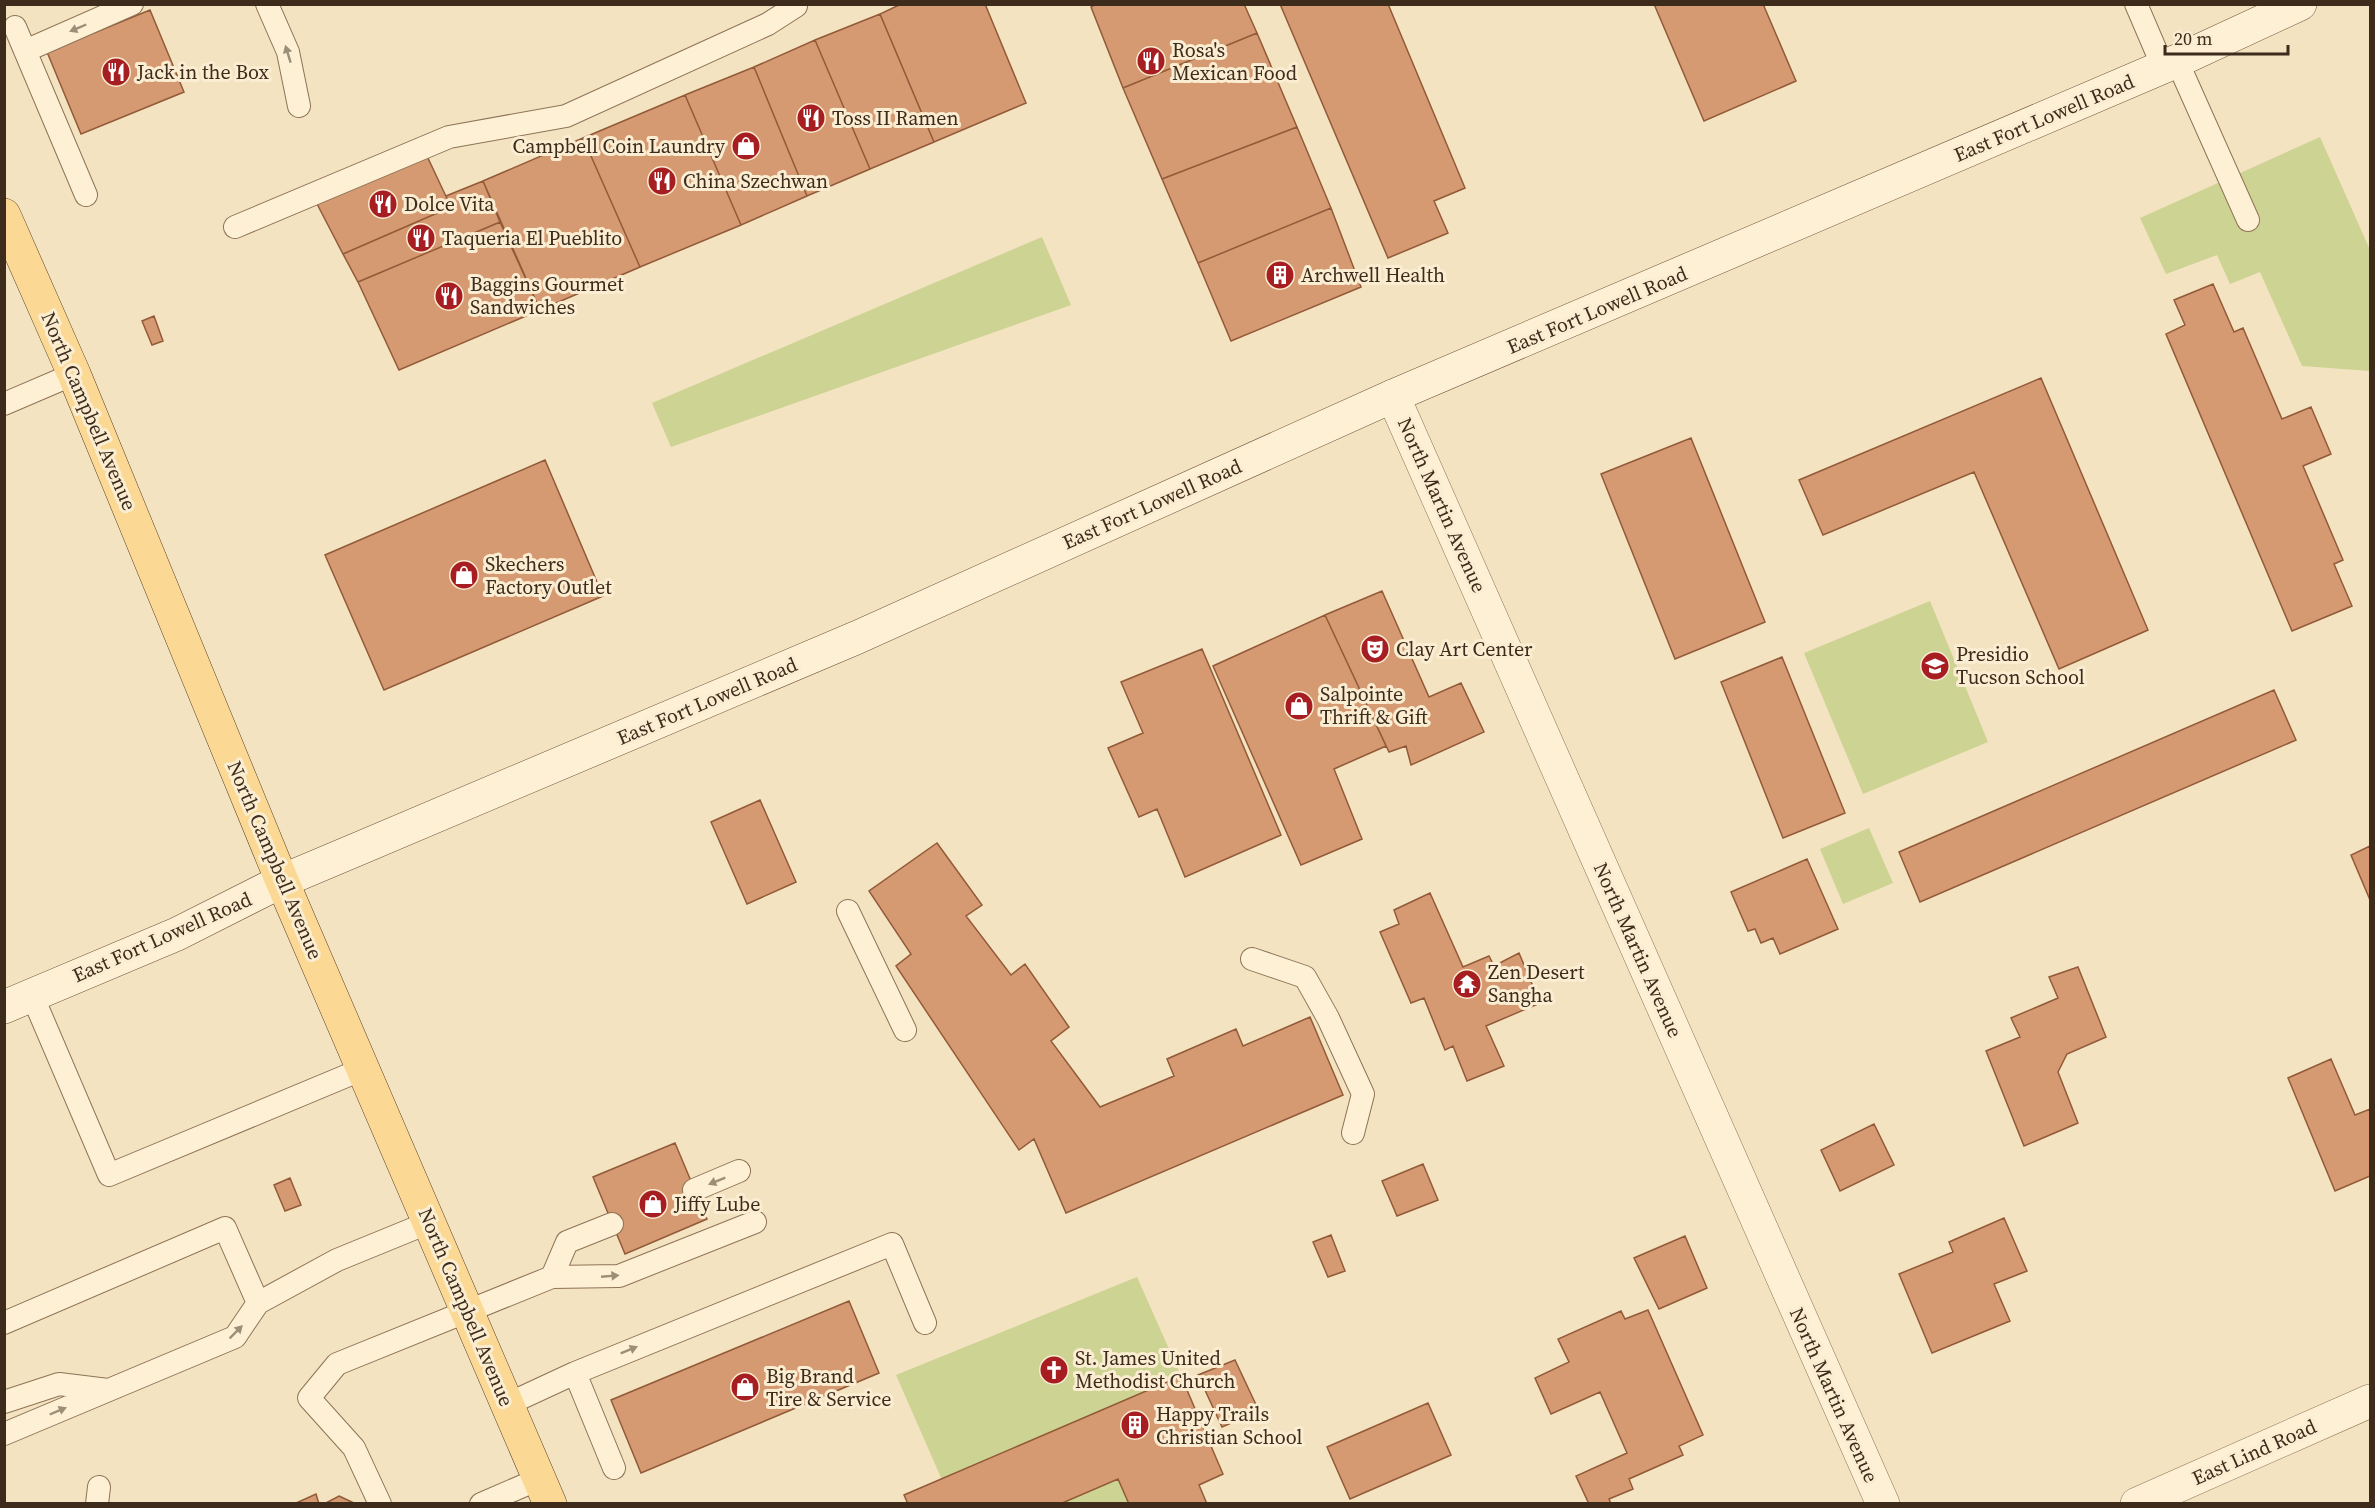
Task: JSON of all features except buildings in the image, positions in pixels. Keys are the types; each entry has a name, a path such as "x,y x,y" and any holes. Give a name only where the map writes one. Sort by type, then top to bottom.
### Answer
{"main road":[{"name":"East Fort Lowell Road","path":"18,1001 177,933 282,882 858,637 1393,396 2170,64 2300,4"},
{"name":"North Campbell Avenue","path":"4,215 74,374 282,882 545,1491"},
{"name":"North Martin Avenue","path":"1393,396 1883,1503"},
{"name":"East Lind Road","path":"2137,1503 2370,1401"}],"lane":[{"path":"25,51 132,4"},
{"path":"267,4 288,52 299,106"},
{"path":"2136,4 2170,64 2248,220"},
{"path":"235,227 449,137 566,116 768,24 796,6"},
{"path":"15,27 86,195"},
{"path":"4,404 74,374"},
{"path":"848,911 905,1030"},
{"path":"1252,959 1305,977 1328,1018 1363,1094 1353,1133"},
{"path":"18,1001 109,1175 363,1069"},
{"path":"694,1190 739,1172"},
{"path":"4,1434 235,1337 258,1303 337,1260 430,1222"},
{"path":"380,1503 354,1448 309,1398 337,1364 552,1277 619,1276 755,1222"},
{"path":"552,1277 567,1242 612,1224"},
{"path":"4,1323 225,1228 258,1303"},
{"path":"508,1404 575,1372 892,1244 925,1323"},
{"path":"575,1372 614,1468"},
{"path":"4,1402 59,1384 108,1390"},
{"path":"481,1503 545,1491"}],"green space":[{"path":"2320,137 2370,250 2370,371 2302,366 2260,272 2230,284 2217,255 2166,274 2140,218"},
{"path":"1042,237 1071,305 671,447 652,403"},
{"path":"1930,601 1988,742 1863,794 1804,653"},
{"path":"1869,828 1893,883 1843,904 1820,849"},
{"path":"1137,1277 1181,1376 942,1480 896,1375"},
{"path":"1118,1479 1129,1503 1060,1504"}],"place":[{"name":"Rosa's Mexican Food","path":"1151,61"},
{"name":"Jack in the Box","path":"116,72"},
{"name":"Toss II Ramen","path":"811,118"},
{"name":"Campbell Coin Laundry","path":"746,146"},
{"name":"China Szechwan","path":"662,181"},
{"name":"Dolce Vita","path":"383,204"},
{"name":"Taqueria El Pueblito","path":"421,238"},
{"name":"Archwell Health","path":"1280,275"},
{"name":"Baggins Gourmet Sandwiches","path":"449,296"},
{"name":"Skechers Factory Outlet","path":"464,575"},
{"name":"Clay Art Center","path":"1375,649"},
{"name":"Presidio Tucson School","path":"1935,666"},
{"name":"Salpointe Thrift & Gift","path":"1299,706"},
{"name":"Zen Desert Sangha","path":"1467,984"},
{"name":"Jiffy Lube","path":"653,1204"},
{"name":"St. James United Methodist Church","path":"1054,1370"},
{"name":"Big Brand Tire & Service","path":"745,1387"},
{"name":"Happy Trails Christian School","path":"1135,1425"}]}
